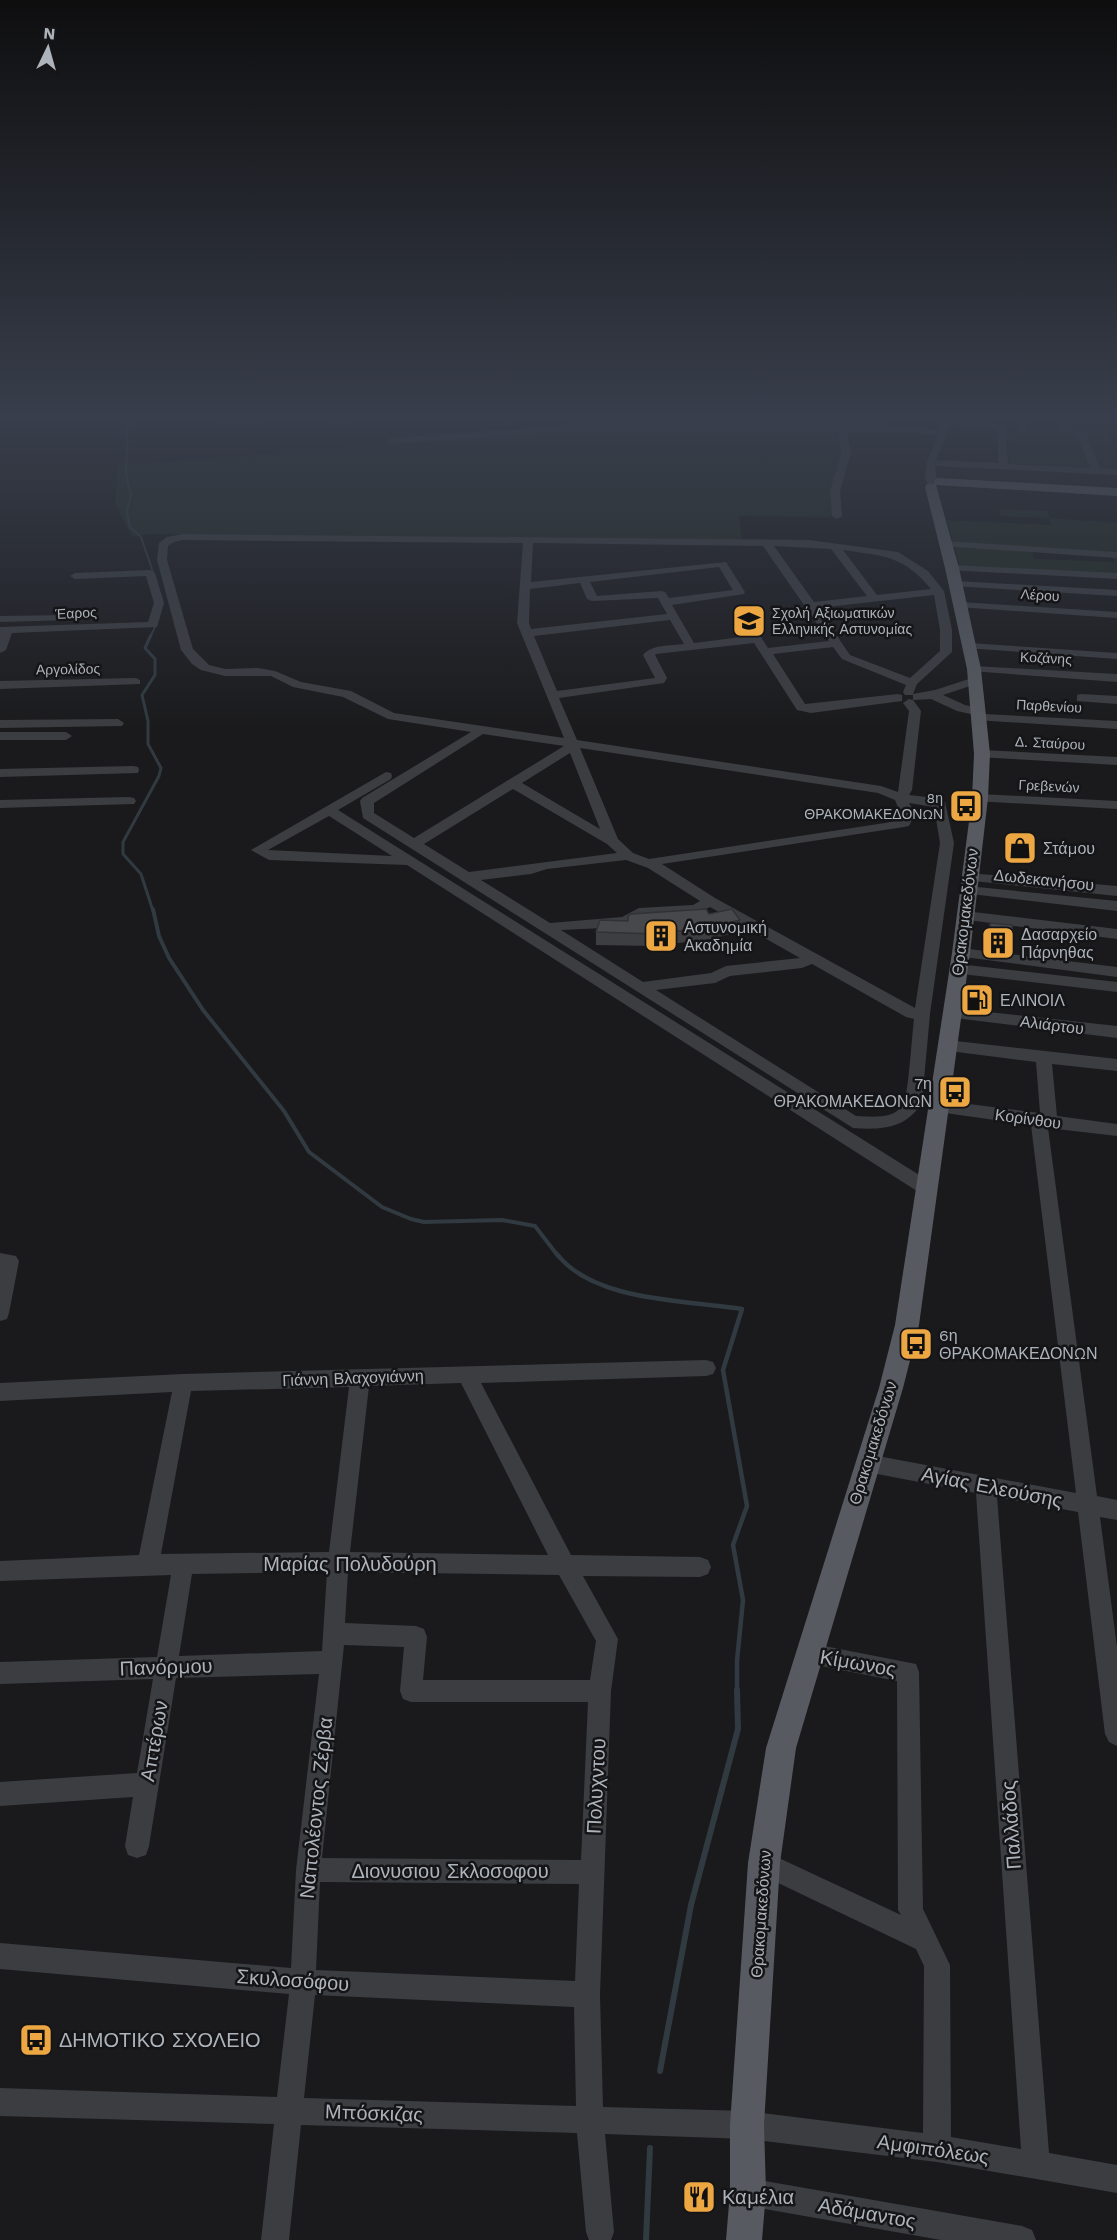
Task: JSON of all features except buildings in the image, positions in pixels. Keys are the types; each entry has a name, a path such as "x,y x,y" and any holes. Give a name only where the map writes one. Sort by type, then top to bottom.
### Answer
{"main road":[{"name":"Θρακομακεδόνων","path":"744,2240 748,2192 747,2125 764,1863 781,1748 907,1325 960,961 980,798 982,754 970,646 942,524"}],"street":[{"path":"478,731 474,736 368,801 368,815 416,843 853,1122 881,1124 900,1118 907,1113 914,1102 922,1014 947,843 940,805 935,802 900,798 881,790 478,731 376,712 348,694 328,688 299,686 276,674 220,673 205,669 194,661 187,650 173,606 161,550 168,541 183,537 528,541 641,557 722,564 740,592 667,603"},
{"path":"528,541 522,619 612,841"},
{"path":"766,542 846,657 909,695 915,711 906,790 900,798"},
{"path":"526,586 583,579 641,557 766,542 833,545 897,555 928,577 939,591 948,650 909,695"},
{"path":"945,544 1117,555"},
{"path":"833,545 874,598"},
{"path":"952,568 1117,576"},
{"name":"Έαρος","path":"4,630 153,625 159,603 150,573 75,576"},
{"path":"583,579 593,598 658,593 663,595 692,646"},
{"path":"956,584 1117,593"},
{"path":"811,606 939,591"},
{"path":"1083,591 1092,614"},
{"name":"Λέρου","path":"961,605 1117,615"},
{"path":"527,633 674,616"},
{"path":"0,619 67,618"},
{"path":"749,627 801,707 811,709 909,695 936,696 974,675"},
{"path":"0,650 4,630"},
{"path":"552,695 660,681 661,678 649,653 756,639"},
{"path":"765,652 837,643"},
{"path":"970,646 1117,656"},
{"name":"Κοζάνης","path":"974,675 1117,678"},
{"name":"Αργολίδος","path":"0,685 136,682"},
{"name":"Παρθενίου","path":"936,696 979,715 1117,725"},
{"path":"1081,698 1117,700"},
{"path":"0,724 118,723"},
{"path":"0,736 66,736"},
{"path":"410,861 269,856 258,850 454,737"},
{"path":"416,843 574,745"},
{"name":"Δ. Σταύρου","path":"982,754 1117,761"},
{"path":"0,773 133,770"},
{"path":"513,783 612,841 628,856 640,862 652,864 710,901 811,958 911,1012 922,1014"},
{"path":"652,864 656,861 904,823 908,814 900,798"},
{"name":"Γρεβενών","path":"980,798 1117,805"},
{"path":"0,804 129,801"},
{"path":"328,810 926,1188"},
{"path":"569,816 600,810"},
{"path":"467,877 531,870 545,865 628,856"},
{"name":"Δωδεκανήσου","path":"968,883 1095,896 1117,906"},
{"name":"Δωδεκανήσου","path":"1095,896 1117,891"},
{"path":"551,929 556,926 625,922 639,913 696,909 710,901"},
{"path":"965,916 1117,934"},
{"path":"642,987 715,978 726,970 802,963 811,958"},
{"path":"960,961 1117,972"},
{"path":"960,961 1117,987"},
{"name":"Αλιάρτου","path":"952,1013 1117,1032"},
{"path":"947,1046 1117,1065"},
{"path":"1044,1057 1044,1122 1117,1734"},
{"name":"Κορίνθου","path":"938,1106 1117,1130"},
{"path":"0,1312 5,1261"},
{"name":"Γιάννη Βλαχογιάννη","path":"0,1392 183,1383 706,1368"},
{"name":"Πολυχντου","path":"466,1374 565,1565 607,1639 600,1691 587,1995 590,2120 600,2232"},
{"name":"Ναπολέοντος Ζέρβα","path":"275,2240 303,1982 308,1870 332,1662 338,1563 360,1377"},
{"path":"148,1565 183,1383"},
{"name":"Αγίας Ελεούσης","path":"867,1462 1117,1510"},
{"name":"Παλλάδος","path":"986,1486 1036,2165"},
{"name":"Μαρίας Πολυδούρη","path":"0,1571 183,1564 338,1563 700,1567"},
{"name":"Απτέρων","path":"137,1846 183,1564"},
{"path":"334,1633 416,1637 411,1691 600,1691"},
{"name":"Κίμωνος","path":"809,1654 908,1672 911,1910 925,1940"},
{"name":"Πανόρμου","path":"0,1673 332,1662"},
{"path":"0,1794 147,1784"},
{"path":"764,1863 925,1940 937,1965 937,2148"},
{"name":"Διονυσιου Σκλοσοφου","path":"308,1870 591,1872"},
{"name":"Σκυλοσόφου","path":"0,1956 303,1982 587,1995"},
{"name":"Μπόσκιζας","path":"0,2102 747,2125"},
{"name":"Αμφιπόλεως","path":"747,2125 937,2148 1117,2179"},
{"name":"Αδάμαντος","path":"748,2192 1022,2240"}],"shaded area":[{"path":"125,524 740,524 742,540 147,534 132,537"},
{"path":"948,524 1117,524 1117,576 960,567","holes":["1032,551 1111,554 1114,562 1034,559"]}],"waterway":[{"path":"129,524 141,537 154,575"},
{"path":"151,635 156,625"},
{"path":"151,635 145,648 155,659 155,675 142,695 148,721 148,744 161,768 159,776 123,842 123,854 141,874 153,911"},
{"path":"153,909 159,936 169,958 203,1010 284,1111 309,1152 382,1207 424,1222 502,1220 535,1226 558,1256"},
{"path":"557,1254 573,1270 594,1282 617,1290 642,1296 742,1309 723,1370 747,1506 733,1545 743,1600 737,1661 737,1690"},
{"path":"660,2071 691,1905 738,1729 737,1690"},
{"path":"646,2240 650,2148"}],"place":[{"name":"Σχολή Αξιωματικών Ελληνικής Αστυνομίας","path":"749,621"},
{"name":"8η ΘΡΑΚΟΜΑΚΕΔΟΝΩΝ","path":"966,806"},
{"name":"Στάμου","path":"1020,848"},
{"name":"Αστυνομική Ακαδημία","path":"661,936"},
{"name":"Δασαρχείο Πάρνηθας","path":"998,943"},
{"name":"ΕΛΙΝΟΙΛ","path":"977,1000"},
{"name":"7η ΘΡΑΚΟΜΑΚΕΔΟΝΩΝ","path":"955,1092"},
{"name":"6η ΘΡΑΚΟΜΑΚΕΔΟΝΩΝ","path":"916,1344"},
{"name":"ΔΗΜΟΤΙΚΟ ΣΧΟΛΕΙΟ","path":"36,2040"},
{"name":"Καμέλια","path":"699,2197"}]}
